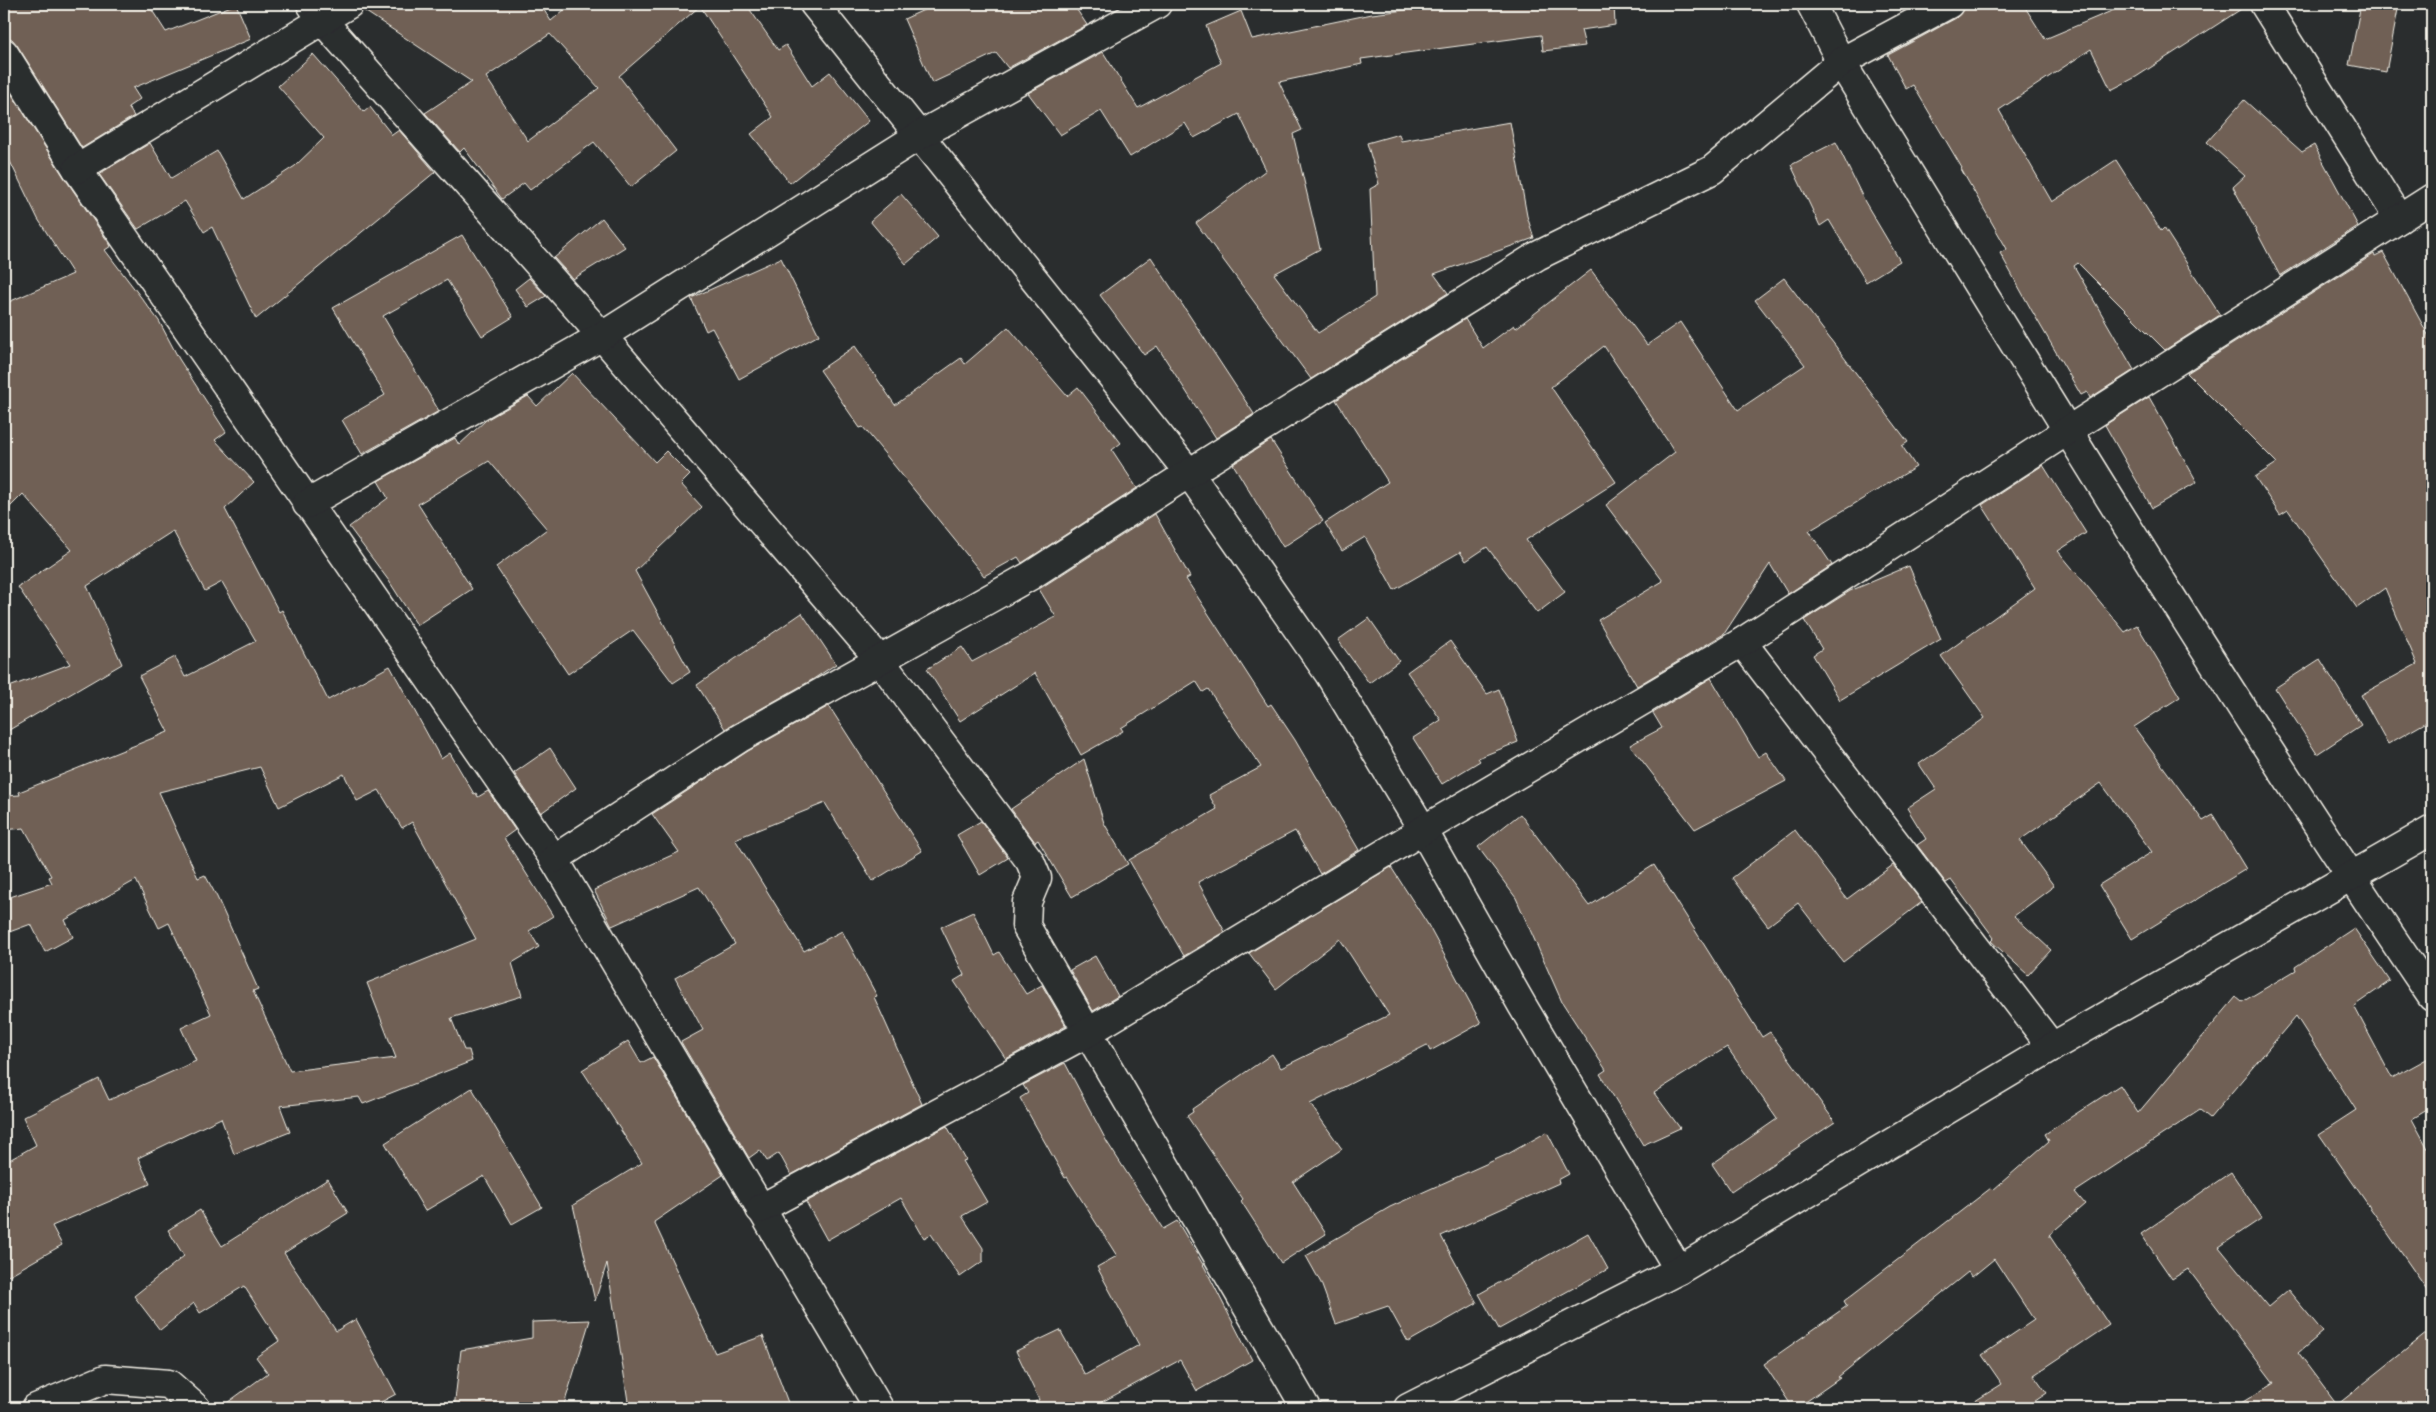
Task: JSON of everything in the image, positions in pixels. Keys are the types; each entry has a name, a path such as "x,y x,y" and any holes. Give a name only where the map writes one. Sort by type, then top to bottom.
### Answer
{"street":[{"path":"77,169 316,11 349,4"},
{"path":"814,4 1189,473 1329,674 1423,830 1522,1005 1679,1270"},
{"path":"307,504 602,336 920,135 1157,4"},
{"path":"1810,4 1841,62 2067,431 2350,876 2432,997"},
{"path":"554,859 740,738 1030,576 1189,473 1537,256 1712,170 1841,62 1948,4"},
{"path":"2264,4 2400,219"},
{"path":"316,11 602,336 879,660 1030,861 1037,878 1027,902 1026,926 1306,1408"},
{"path":"4,53 77,169 554,859 878,1408"},
{"path":"760,1210 1087,1033 1423,830 1742,642 2067,431 2432,198"},
{"path":"1742,642 2052,1047"},
{"path":"1408,1408 1679,1270 2052,1047 2432,830"},
{"path":"36,1408 105,1379 169,1384 196,1408"}],"building":[{"path":"4,4 148,4 166,32 236,4 251,39 133,88 140,99 128,107 134,116 82,148 17,45 12,39 4,37"},
{"path":"365,4 540,4 551,21 571,4 746,4 778,50 786,45 812,86 830,72 869,121 790,183 751,134 773,117 700,6 619,76 676,151 631,187 594,142 530,190 524,183 502,199 464,148 460,152 425,113 472,82 363,10","holes":["550,34 599,88 528,141 486,77"]},
{"path":"937,4 1073,4 1087,25 1008,68 996,53 932,83 904,19"},
{"path":"1453,4 1614,4 1615,25 1581,30 1585,46 1543,51 1541,35 1361,59 1362,64 1279,82 1302,130 1293,134 1320,249 1274,274 1318,333 1375,297 1370,189 1379,184 1367,143 1399,134 1401,141 1510,122 1527,216 1534,238 1434,274 1448,293 1311,379 1196,223 1266,170 1239,114 1194,138 1185,123 1130,157 1101,111 1060,135 1028,93 1103,52 1138,108 1221,63 1206,26 1241,11 1252,39 1372,14"},
{"path":"1972,4 2023,4 2045,39 2128,4 2249,4 2136,77 2111,90 2091,49 1999,110 2052,202 2116,160 2161,231 2164,228 2220,315 2165,350 2078,263 2074,266 2134,370 2090,398 2087,392 2081,395 2032,311 2000,253 2007,249 1962,168 1913,85 1906,89 1888,55 1956,18 1964,8"},
{"path":"2361,4 2399,4 2386,72 2349,65"},
{"path":"313,54 364,112 370,107 392,135 399,130 435,172 256,319 212,227 204,232 185,201 138,229 99,174 150,143 171,178 217,151 244,199 295,166 324,138 278,86"},
{"path":"4,82 64,177 111,246 105,250 159,321 179,359 226,432 215,440 254,482 225,509 279,612 282,610 328,700 390,666 441,759 450,753 474,794 476,793 478,797 488,791 515,830 504,838 553,916 529,931 539,947 512,963 522,996 451,1018 464,1050 469,1050 472,1061 363,1104 359,1097 280,1106 290,1132 234,1154 221,1118 138,1158 150,1184 52,1226 62,1245 4,1278 4,1163 36,1145 23,1117 99,1079 109,1100 196,1061 181,1028 211,1014 169,923 159,928 136,880 65,920 73,937 45,952 31,924 4,934 4,899 52,883 49,877 51,876 24,828 4,830 4,796 20,795 19,792 168,732 139,676 175,657 185,677 256,641 222,582 205,591 173,531 87,586 122,664 4,733 4,689 70,664 18,587 72,550 23,494 4,513 4,304 73,274 38,219 4,149","holes":["260,767 279,807 344,774 357,801 379,790 402,828 412,822 476,939 367,983 396,1058 290,1071 253,991 258,989 217,897 205,875 198,878 159,792"]},
{"path":"2244,100 2302,152 2314,145 2358,226 2280,276 2233,187 2245,176 2207,142"},
{"path":"1836,142 1865,202 1900,261 1866,282 1829,220 1820,226 1791,165"},
{"path":"901,194 938,237 906,264 870,221"},
{"path":"602,218 625,247 573,279 554,258"},
{"path":"462,235 513,317 482,336 447,280 383,316 439,411 362,454 342,420 385,395 333,308"},
{"path":"2383,252 2432,342 2432,719 2388,744 2361,695 2417,664 2385,588 2357,608 2288,510 2280,515 2255,477 2277,463 2187,373 2374,254 2375,256"},
{"path":"1151,257 1254,414 1216,438 1157,346 1144,355 1100,295"},
{"path":"781,258 819,335 739,379 712,328 706,331 691,298"},
{"path":"1591,270 1647,345 1680,322 1738,410 1805,365 1755,300 1784,278 1908,442 1902,446 1916,467 1809,531 1832,565 1788,594 1770,564 1724,634 1637,686 1598,620 1663,581 1606,505 1675,452 1604,346 1551,387 1616,482 1526,540 1565,592 1537,613 1487,547 1466,561 1460,552 1394,590 1365,537 1342,551 1325,523 1388,482 1336,400 1465,319 1483,348 1514,325 1516,328"},
{"path":"529,278 546,296 528,307 515,289"},
{"path":"1008,327 1067,396 1078,387 1121,443 1112,450 1137,488 1022,563 1018,557 984,576 863,427 860,428 820,370 855,346 895,405 961,358 965,364"},
{"path":"572,373 655,462 666,451 690,475 681,484 702,507 635,571 690,672 673,683 633,630 568,674 496,567 547,529 489,461 418,504 472,589 417,625 389,581 349,527 388,498 378,481 455,438 459,445 486,420 528,396 537,406"},
{"path":"2149,397 2197,482 2152,508 2105,425"},
{"path":"1271,440 1323,521 1283,547 1233,464"},
{"path":"2043,465 2086,533 2058,551 2125,632 2137,625 2180,697 2134,727 2203,821 2213,815 2246,869 2132,939 2099,885 2152,852 2101,783 2020,840 2054,886 2014,916 2051,950 2028,975 1991,941 1994,938 1951,880 1946,883 1917,845 1926,839 1907,808 1936,789 1919,764 1985,718 1941,656 2035,588 1982,505"},
{"path":"1155,514 1190,577 1186,579 1268,706 1271,704 1295,740 1359,850 1320,874 1295,831 1198,882 1225,932 1184,956 1129,860 1217,809 1209,795 1261,767 1208,689 1203,692 1196,681 1121,728 1123,731 1081,755 1035,673 960,721 927,669 962,647 972,662 1056,617 1039,589"},
{"path":"1909,566 1941,639 1840,700 1813,655 1822,649 1804,620 1850,591"},
{"path":"802,613 836,664 812,680 725,729 697,685"},
{"path":"1369,618 1399,661 1369,683 1338,640"},
{"path":"1450,641 1487,694 1499,689 1518,742 1478,758 1480,761 1442,784 1413,738 1441,720 1407,672"},
{"path":"2320,659 2361,725 2317,754 2275,688"},
{"path":"1711,678 1758,757 1766,752 1786,781 1695,829 1630,745 1662,728 1653,713"},
{"path":"829,706 922,851 873,881 825,803 735,839 804,951 842,931 877,996 874,997 922,1104 791,1175 779,1153 767,1161 760,1150 749,1158 681,1042 703,1030 675,978 735,944 699,887 612,926 594,890 679,852 652,814 748,751"},
{"path":"550,748 576,788 541,813 514,773"},
{"path":"1084,759 1104,823 1128,864 1072,897 1038,840 1035,842 1011,809"},
{"path":"1520,814 1589,906 1654,865 1762,1037 1770,1032 1835,1122 1731,1192 1712,1164 1777,1119 1727,1047 1654,1093 1680,1128 1643,1145 1600,1074 1606,1070 1562,1002 1516,898 1478,847"},
{"path":"981,821 1008,858 980,875 957,835"},
{"path":"1795,830 1847,899 1893,865 1922,902 1843,962 1798,903 1768,926 1732,878"},
{"path":"1391,867 1427,923 1481,1023 1430,1051 1427,1045 1310,1104 1342,1149 1293,1182 1326,1234 1281,1263 1241,1201 1243,1199 1187,1116 1193,1112 1192,1109 1272,1054 1281,1068 1389,1015 1340,939 1276,989 1249,953"},
{"path":"973,912 994,955 999,952 1026,994 1042,985 1066,1026 1006,1059 954,981 964,975 941,927"},
{"path":"2354,928 2390,981 2354,1006 2392,1078 2432,1056 2432,1107 2412,1119 2432,1156 2432,1297 2319,1134 2356,1110 2296,1016 2210,1118 2200,1110 2075,1192 2085,1204 2049,1235 2109,1325 2034,1375 2047,1393 2025,1408 1964,1408 2002,1384 1982,1355 2034,1320 1994,1259 1972,1277 1968,1272 1838,1377 1840,1378 1797,1408 1793,1408 1764,1364 1847,1306 1844,1301 1991,1188 1993,1190 2049,1141 2045,1134 2120,1085 2138,1113 2236,997 2242,1002 2296,970 2295,967"},
{"path":"1095,956 1118,996 1093,1011 1070,970"},
{"path":"628,1041 641,1063 653,1057 723,1175 654,1222 715,1353 763,1336 790,1408 629,1408 607,1263 595,1301 573,1205 642,1163 582,1070"},
{"path":"1065,1063 1107,1142 1163,1229 1177,1221 1205,1268 1252,1360 1197,1391 1180,1360 1100,1403 1103,1408 1023,1408 1039,1400 1016,1351 1060,1330 1085,1375 1139,1345 1097,1267 1117,1256 1067,1177 1065,1178 1020,1098 1028,1093 1023,1085"},
{"path":"472,1088 542,1207 512,1224 484,1176 425,1211 385,1143"},
{"path":"947,1126 966,1160 963,1161 987,1202 962,1216 983,1248 983,1261 960,1277 931,1234 924,1238 901,1198 827,1240 806,1202"},
{"path":"1547,1132 1569,1174 1558,1180 1559,1183 1441,1236 1477,1303 1408,1342 1388,1306 1336,1324 1321,1283 1306,1256 1390,1207 1508,1154"},
{"path":"2231,1172 2262,1218 2219,1247 2268,1307 2288,1290 2323,1332 2298,1353 2337,1405 2432,1329 2432,1408 2233,1408 2274,1383 2188,1269 2172,1279 2141,1234"},
{"path":"328,1179 348,1213 284,1253 336,1331 356,1319 396,1394 370,1408 220,1408 268,1373 256,1357 279,1341 244,1286 200,1313 194,1303 160,1330 134,1296 184,1256 168,1230 200,1210 222,1246"},
{"path":"1588,1233 1608,1269 1499,1329 1479,1294"},
{"path":"590,1320 563,1408 454,1408 461,1350 532,1338 532,1322"}]}
